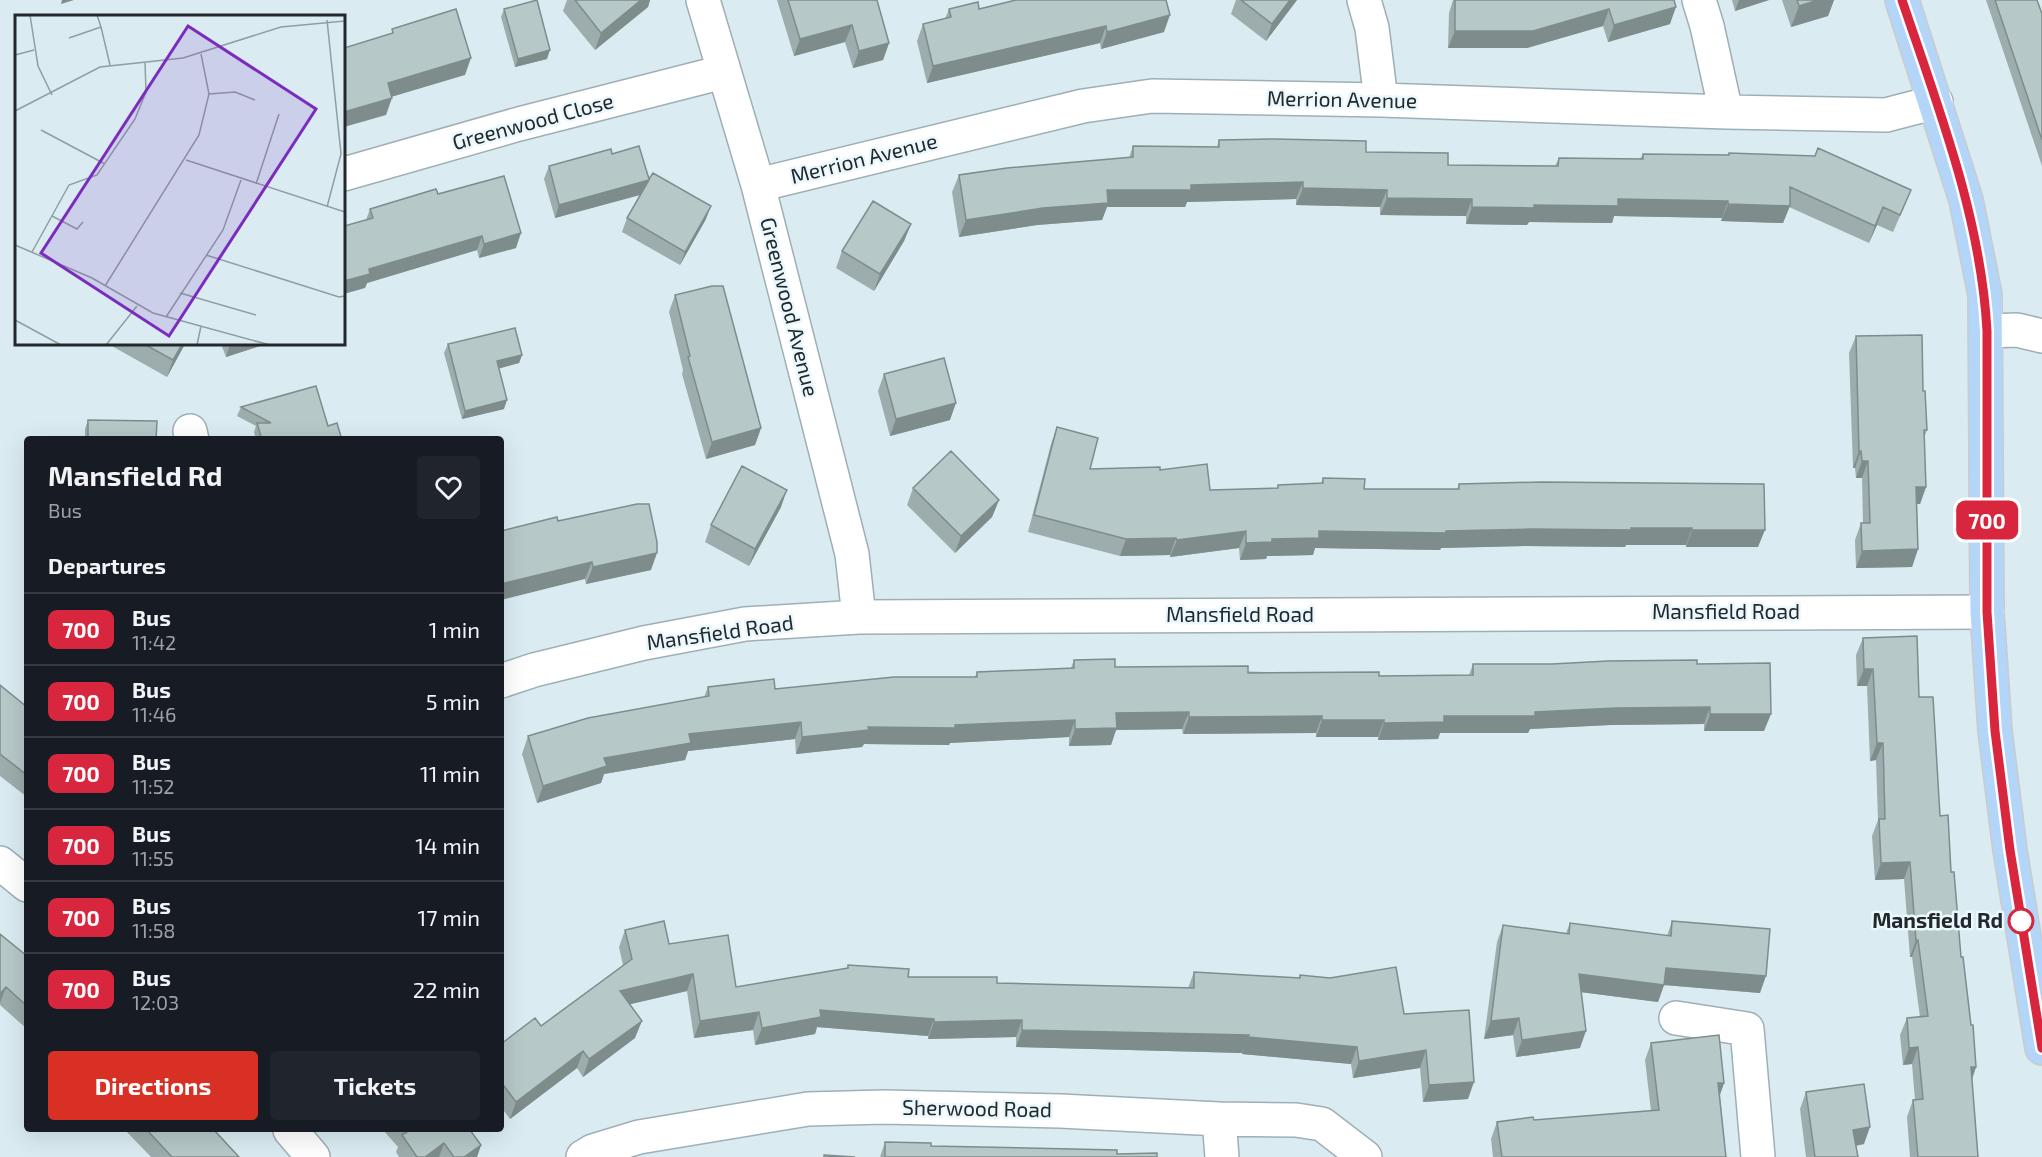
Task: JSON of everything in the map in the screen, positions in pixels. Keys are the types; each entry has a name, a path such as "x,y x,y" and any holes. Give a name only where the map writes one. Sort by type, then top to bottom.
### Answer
{"main road":[{"path":"1902,0 1966,200 1985,295 1987,612 1997,752 2010,850 2042,1048"}],"street":[{"name":"Greenwood Avenue","path":"703,0 758,185 852,554 859,617"},
{"path":"1364,0 1372,28 1381,100"},
{"path":"1699,0 1726,112"},
{"name":"Greenwood Close","path":"345,174 519,124 723,72"},
{"name":"Merrion Avenue","path":"758,185 1083,106 1152,96 1381,100 1886,115 1936,102"},
{"path":"1987,331 2017,330 2042,336"},
{"name":"Mansfield Road","path":"504,680 534,670 644,643 734,626 859,617 1987,612"},
{"path":"0,863 24,883"},
{"path":"1676,1017 1747,1029 1758,1157"},
{"name":"Sherwood Road","path":"583,1157 593,1150 639,1137 808,1109 884,1107 1037,1110 1219,1119 1296,1120 1322,1124 1365,1157"},
{"path":"1219,1119 1222,1157"},
{"path":"292,1132 313,1157"}],"building":[{"path":"537,0 550,50 518,59 504,9"},
{"path":"575,0 641,0 601,33"},
{"path":"788,0 877,0 889,43 859,51 852,25 800,39"},
{"path":"1016,0 1166,0 1170,15 1107,32 1106,26 933,66 923,24 951,17 949,9 978,2 979,9"},
{"path":"1241,0 1290,0 1272,24"},
{"path":"1455,0 1674,0 1676,7 1614,25 1609,9 1533,31 1455,31"},
{"path":"1797,0 1818,0 1799,6"},
{"path":"1995,0 2037,0 2042,14 2042,140"},
{"path":"456,9 471,58 388,83 392,98 345,112 345,48 393,33 392,29"},
{"path":"1219,140 1366,141 1366,152 1448,153 1448,165 1558,166 1559,158 1643,159 1643,154 1729,155 1729,153 1815,156 1818,148 1911,190 1900,215 1883,207 1875,226 1790,187 1790,206 1728,204 1728,201 1618,199 1618,206 1534,205 1534,208 1472,207 1472,199 1387,198 1387,190 1303,188 1303,182 1191,185 1191,190 1107,190 1108,203 1043,208 966,220 959,175 1007,168 1133,157 1133,146 1219,147"},
{"path":"639,146 649,179 653,173 711,206 685,252 627,218 649,180 559,205 549,166 611,149 612,154"},
{"path":"504,176 521,233 484,244 482,236 369,269 370,274 345,281 345,226 373,218 370,209 436,189 438,194"},
{"path":"873,201 911,224 880,274 842,251"},
{"path":"712,286 723,286 761,428 712,442 688,357 690,356 675,295"},
{"path":"515,328 522,355 497,361 507,400 465,411 448,344"},
{"path":"1922,335 1923,391 1925,391 1927,430 1924,430 1926,487 1916,487 1918,549 1862,551 1861,523 1870,523 1868,461 1862,461 1861,451 1859,451 1856,336"},
{"path":"146,345 181,345 173,360"},
{"path":"944,358 956,403 896,419 884,374"},
{"path":"316,386 328,426 337,423 341,436 261,436 257,423 271,423 241,407"},
{"path":"88,420 157,421 156,436 88,436"},
{"path":"1057,427 1098,438 1090,469 1160,467 1160,470 1207,464 1210,490 1278,488 1278,485 1323,483 1323,478 1365,479 1364,489 1459,489 1459,484 1541,482 1764,484 1765,530 1631,528 1631,530 1446,531 1446,533 1319,531 1319,538 1272,539 1272,542 1246,543 1246,531 1177,540 1176,538 1126,539 1034,515"},
{"path":"951,451 999,500 961,536 913,488"},
{"path":"742,466 787,490 755,549 711,525"},
{"path":"637,504 649,504 657,553 593,567 592,562 504,583 504,530 557,517 558,521"},
{"path":"1917,636 1919,697 1933,697 1940,816 1948,815 1951,872 1954,872 1961,957 1963,957 1971,1025 1973,1025 1976,1067 1971,1067 1978,1157 1918,1157 1913,1100 1923,1099 1918,1047 1909,1048 1907,1018 1928,1016 1918,940 1916,940 1910,862 1881,863 1879,819 1885,819 1883,743 1877,743 1873,669 1864,669 1863,638"},
{"path":"1115,659 1115,667 1248,666 1248,673 1379,672 1379,676 1473,675 1473,664 1697,660 1697,664 1770,663 1771,714 1710,714 1710,707 1616,708 1535,712 1535,716 1444,716 1444,722 1384,723 1384,720 1322,720 1322,716 1189,717 1189,712 1116,713 1117,728 1075,729 1075,720 955,725 955,728 868,727 869,730 802,737 801,722 689,734 691,743 604,758 607,766 543,786 528,736 588,718 709,696 708,687 774,679 775,689 894,677 977,677 977,672 1074,668 1074,660"},
{"path":"0,685 24,705 24,773 0,754"},
{"path":"664,921 669,944 728,935 736,987 848,968 848,965 909,969 908,977 997,977 997,983 1194,988 1194,972 1330,978 1396,967 1404,1014 1469,1010 1474,1082 1429,1085 1426,1050 1359,1061 1357,1047 1248,1037 1249,1035 1022,1030 1022,1020 934,1022 934,1019 820,1010 821,1017 762,1028 759,1012 700,1021 693,974 620,991 642,1021 589,1059 583,1051 516,1102 504,1086 504,1042 535,1018 541,1026 632,959 625,930"},
{"path":"1672,921 1770,929 1766,976 1666,968 1664,985 1579,974 1586,1031 1522,1040 1519,1018 1491,1021 1503,925 1569,934 1570,923 1671,936"},
{"path":"0,934 24,954 24,1003 6,987 0,994"},
{"path":"1719,1035 1724,1083 1718,1083 1726,1157 1502,1157 1497,1122 1533,1117 1534,1120 1659,1110 1651,1043"},
{"path":"1864,1084 1870,1127 1853,1130 1858,1157 1815,1157 1806,1092"},
{"path":"149,1132 216,1132 239,1157 172,1157"},
{"path":"407,1132 471,1132 481,1145 464,1157 454,1157 444,1143 425,1157 417,1157 402,1135"},
{"path":"885,1142 931,1143 931,1146 1117,1150 1117,1154 1157,1153 1157,1157 885,1157"},
{"path":"824,1155 855,1157 824,1157"}],"bus line":[{"name":"700","path":"1902,0 1966,200 1985,295 1987,612 1995,731 2010,850 2042,1048"}],"place":[{"name":"Mansfield Rd","path":"2021,921"}]}
